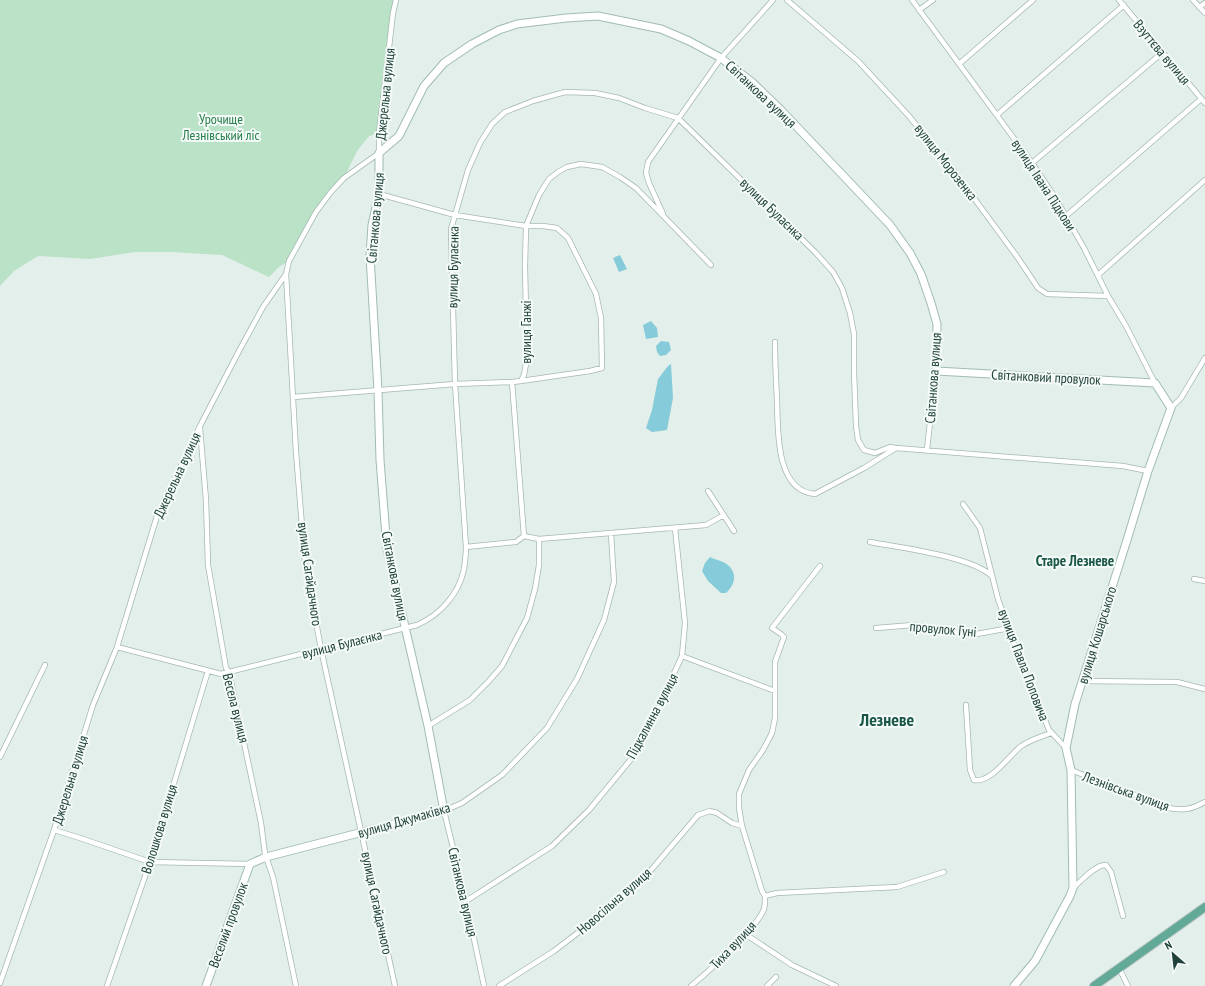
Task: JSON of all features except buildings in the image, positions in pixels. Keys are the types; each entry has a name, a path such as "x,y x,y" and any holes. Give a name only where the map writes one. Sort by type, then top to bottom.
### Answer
{"main road":[{"path":"1094,986 1205,907"}],"street":[{"name":"Джерельна вулиця","path":"0,983 54,830 93,705 117,647 157,516 200,426 263,307 286,274 289,261 316,212 344,178 379,153 379,133 393,13 396,0"},
{"path":"665,218 649,183 646,173 648,162 721,58 773,0"},
{"name":"вулиця Морозенка","path":"787,0 858,61 908,115 959,177 1038,288 1047,294 1108,296"},
{"name":"вулиця Івана Підкови","path":"912,0 1032,163 1066,216 1108,296 1126,326 1155,383"},
{"path":"919,10 933,0"},
{"path":"959,64 1033,0"},
{"name":"Взуттєва вулиця","path":"1119,0 1205,103"},
{"path":"1194,0 1205,13"},
{"path":"1199,7 1205,3"},
{"path":"997,115 1124,5"},
{"name":"Світанкова вулиця","path":"484,986 466,901 444,811 428,726 387,549 380,460 378,390 370,256 372,225 379,194 379,153 399,136 424,86 444,63 489,34 518,24 566,18 598,16 661,29 689,41 721,58 752,82 780,109 890,225 910,254 921,274 931,303 936,324 936,371 927,449"},
{"path":"1032,163 1162,53"},
{"name":"вулиця Булаєнка","path":"117,647 221,674 406,628 426,621 452,597 464,570 466,547 455,384 451,229 468,170 480,143 492,124 505,112 533,101 565,92 595,93 619,98 678,118 788,224 833,272 842,288 854,334 854,372 858,440 864,450 875,452 890,447 896,448"},
{"path":"1066,216 1201,99"},
{"name":"вулиця Ганжі","path":"524,536 512,382 520,381 524,375 527,358 525,266 526,226 539,195 549,179 567,167 581,164 602,167 636,188 711,264"},
{"path":"1098,275 1205,180"},
{"path":"379,194 455,215 526,226 557,228 568,238 596,294 601,318 602,368 520,381"},
{"name":"вулиця Сагайдачного","path":"286,274 292,397 305,563 321,649 395,986"},
{"path":"775,342 779,448 784,466 795,486 803,491 815,494 864,468 896,448 927,449 1123,466 1148,471"},
{"path":"1155,383 1171,408 1181,398 1205,358"},
{"name":"Світанковий провулок","path":"936,371 1155,383"},
{"path":"292,397 455,384 512,382"},
{"name":"вулиця Кошарського","path":"1014,986 1035,961 1073,888 1071,770 1066,748 1074,704 1148,471 1171,408"},
{"name":"Весела вулиця","path":"200,426 206,500 208,565 226,668 229,672 261,823 265,854 273,878 296,986"},
{"path":"708,491 734,531"},
{"name":"вулиця Павла Поповича","path":"963,504 980,528 998,599 1010,628 1028,682 1051,733 1066,748"},
{"path":"466,547 516,542 524,536 539,539 706,525 724,516"},
{"name":"Підкалинна вулиця","path":"466,901 552,846 589,810 632,758 658,708 682,656 685,624 675,528"},
{"name":"вулиця Джумаківка","path":"54,830 150,862 250,864 266,857 444,811 462,803 502,775 547,728 577,679 604,620 614,582 611,533"},
{"path":"428,726 470,700 502,666 527,618 535,589 539,565 539,539"},
{"path":"870,542 945,556 987,571 992,576"},
{"path":"820,566 772,628 784,637 775,662 775,718 772,733 763,750 749,770 739,794 739,808 742,826 762,891 765,896 777,893 897,887 944,872"},
{"path":"1194,579 1205,581"},
{"name":"провулок Гуні","path":"876,628 913,625 971,634 1010,628"},
{"path":"682,656 775,691"},
{"path":"0,757 45,665"},
{"name":"Волошкова вулиця","path":"107,986 150,862 208,671"},
{"path":"1082,682 1176,682 1205,689"},
{"path":"966,705 970,770 974,780 980,781 997,770 1028,742 1051,733"},
{"name":"Лезнівська вулиця","path":"1071,770 1169,808 1180,810 1188,809 1205,802"},
{"name":"Новосільна вулиця","path":"499,986 554,951 618,902 652,869 698,815 710,811 717,813 732,823 742,826"},
{"name":"Веселий провулок","path":"206,986 250,864"},
{"path":"1073,888 1097,867 1106,865 1111,872 1122,916"},
{"name":"Тиха вулиця","path":"690,986 706,974 758,920 764,909 765,896"},
{"path":"745,934 792,965 836,986"},
{"path":"1118,968 1128,986"},
{"path":"767,986 776,977"}],"green space":[{"name":"Урочище Лезнівський ліс","path":"0,0 396,0 379,133 369,136 357,151 344,178 316,212 289,261 280,266 269,277 222,255 171,252 135,252 90,259 38,256 14,271 0,286"}],"water":[{"path":"620,255 627,269 619,272 613,258"},
{"path":"651,321 657,328 658,337 646,339 643,325"},
{"path":"661,341 669,342 671,350 666,355 660,356 657,352 656,346"},
{"path":"671,364 673,398 667,430 652,432 646,428 652,410 658,379"},
{"path":"710,557 725,563 734,574 734,582 726,593 721,593 708,581 702,571 705,563"}],"district":[{"name":"Старе Лезневе","path":"1075,561"},
{"name":"Лезневе","path":"887,720"}]}
